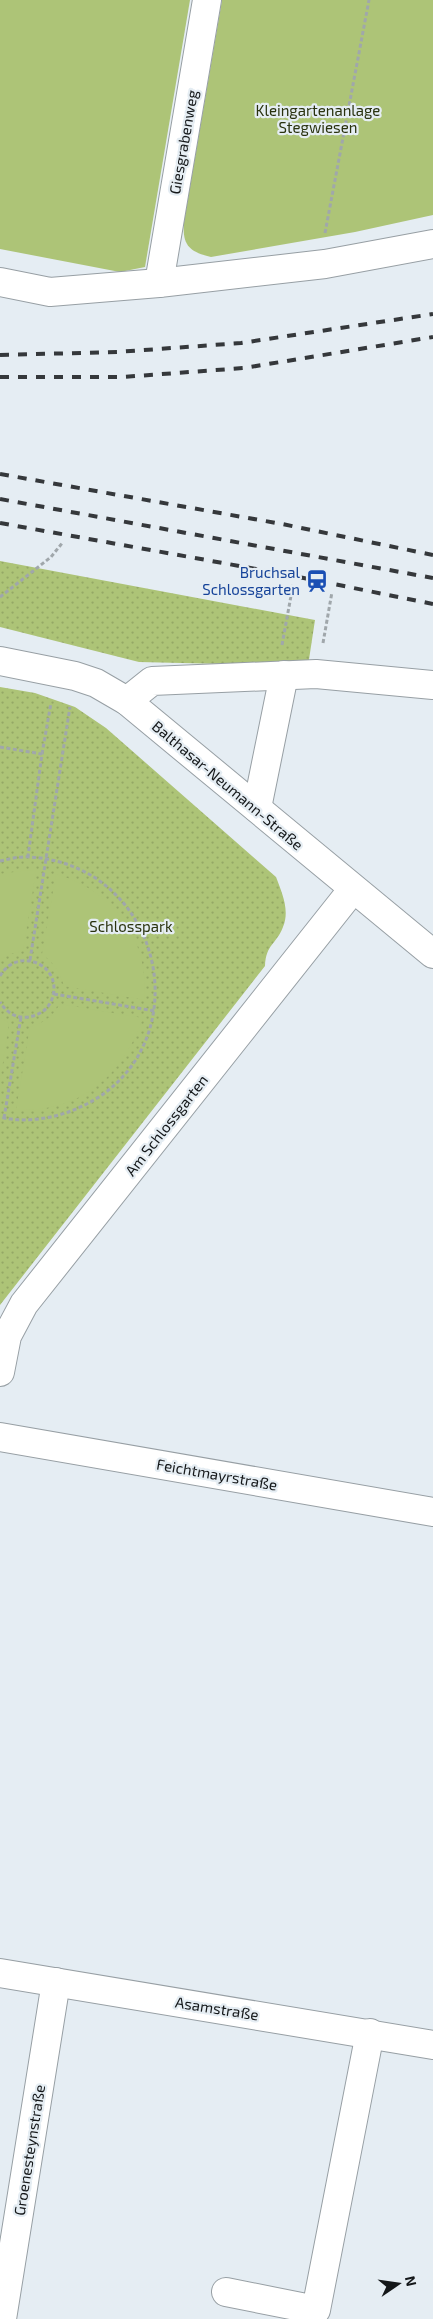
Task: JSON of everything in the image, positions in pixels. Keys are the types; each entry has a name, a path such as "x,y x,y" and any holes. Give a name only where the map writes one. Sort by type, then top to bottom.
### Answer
{"street":[{"name":"Giesgrabenweg","path":"159,283 208,0"},
{"path":"0,282 50,292 159,283 325,264 433,244"},
{"name":"Balthasar-Neumann-Straße","path":"0,661 66,673 96,683 127,701 433,954"},
{"path":"127,701 152,681 283,664 316,674 433,684"},
{"path":"257,808 283,664"},
{"name":"Am Schlossgarten","path":"0,1372 7,1336 24,1304 354,889"},
{"name":"Feichtmayrstraße","path":"0,1437 433,1512"},
{"name":"Asamstraße","path":"0,1973 370,2033 433,2045"},
{"name":"Groenesteynstraße","path":"2,2319 56,1982"},
{"path":"226,2292 316,2310 370,2033"}],"path":[{"path":"325,264 325,231 369,0"},
{"path":"0,597 51,557 63,542"},
{"path":"283,664 293,585"},
{"path":"322,645 332,592"},
{"path":"28,856 42,754 66,673"},
{"path":"30,960 47,859 66,673"},
{"path":"0,747 42,754"},
{"path":"0,861 28,856 47,859 76,867 102,882 125,903 142,928 152,957 156,987 155,1011 144,1044 129,1069 109,1089 86,1105 59,1116 30,1120 2,1117 21,1017"},
{"path":"0,976 6,967 14,962 30,960 40,963 52,977 54,994 45,1011 37,1015 21,1017 11,1013 0,1002"},
{"path":"54,994 155,1011"}],"green space":[{"path":"0,0 190,0 145,267 120,272 0,249"},
{"name":"Kleingartenanlage Stegwiesen","path":"222,0 433,0 433,215 355,232 211,257 197,253 188,246 184,236 184,222"},
{"path":"0,561 315,620 308,666 139,662 0,627"},
{"name":"Schlosspark","path":"0,687 35,693 75,707 106,728 276,877 281,889 286,914 283,927 267,953 265,966 0,1305"},
{"path":"28,870 36,871 23,951 10,954 0,960 0,874"},
{"path":"56,874 77,882 95,892 111,905 124,920 134,937 141,956 145,1000 64,986 56,968 42,954"},
{"path":"60,1004 143,1018 123,1058 111,1074 96,1087 60,1105 39,1109 16,1110 30,1027 48,1019"},
{"path":"0,1017 9,1023 0,1082"}],"railway":[{"path":"0,355 117,352 241,343 433,314"},
{"path":"0,377 122,377 244,368 433,337"},
{"path":"0,474 282,524 433,555"},
{"path":"0,499 433,578"},
{"path":"0,523 284,574 433,604"}],"place":[{"name":"Bruchsal Schlossgarten","path":"317,581"}]}
